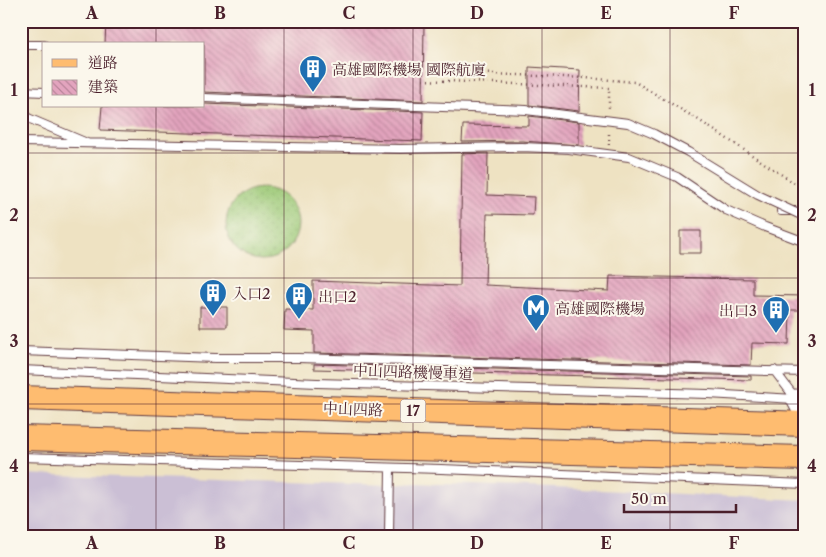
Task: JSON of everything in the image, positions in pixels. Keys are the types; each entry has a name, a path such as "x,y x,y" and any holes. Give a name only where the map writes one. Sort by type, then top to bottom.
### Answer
{"main road":[{"name":"中山四路","path":"21,398 805,424"},
{"path":"21,438 805,458"}],"street":[{"path":"800,399 805,416"}],"lane":[{"path":"21,46 42,45"},
{"path":"21,91 42,92"},
{"path":"205,98 526,110 628,123 688,152 758,195 805,217"},
{"path":"21,112 28,118 92,144"},
{"path":"21,142 400,149 522,147 569,149 609,154 629,157 677,177 726,210 805,242"},
{"path":"781,211 805,212"},
{"path":"21,351 215,358 298,358 805,372"},
{"name":"中山四路機慢車道","path":"21,370 317,383 708,394 800,399"},
{"path":"774,370 800,399"},
{"path":"21,457 716,479 805,484"},
{"path":"389,536 390,468"}],"path":[{"path":"423,71 635,82 698,119 805,190"},
{"path":"547,76 547,85"},
{"path":"423,80 609,88 609,116"},
{"path":"609,126 609,154"}],"shaded area":[{"path":"21,474 392,485 416,483 805,500 805,536 21,536"}],"green space":[{"path":"262,188 276,191 288,198 295,210 298,224 295,238 288,250 276,257 262,260 248,257 236,250 229,238 226,224 229,210 236,198 248,191"}],"building":[{"name":"高雄國際機場 國際航廈","path":"106,21 424,21 423,101 205,92 205,42 105,42"},
{"path":"529,67 580,70 579,111 529,105"},
{"path":"205,104 423,112 422,141 100,130 102,108 205,108"},
{"path":"529,116 579,122 579,145 522,141 462,142 463,125 529,126"},
{"path":"488,153 487,195 534,197 533,215 487,214 485,285 609,291 610,276 753,279 753,295 805,296 805,310 790,310 789,344 752,343 751,365 314,353 314,331 284,330 285,309 313,310 313,281 460,286 462,154"},
{"path":"680,231 701,231 701,253 680,253"},
{"name":"入口2","path":"200,307 227,307 227,327 200,327"},
{"path":"314,364 751,376 751,380 314,369"}],"place":[{"name":"高雄國際機場 國際航廈","path":"313,93"},
{"name":"入口2","path":"213,317"},
{"name":"出口2","path":"299,320"},
{"name":"高雄國際機場","path":"536,332"},
{"name":"出口3","path":"776,334"}]}
